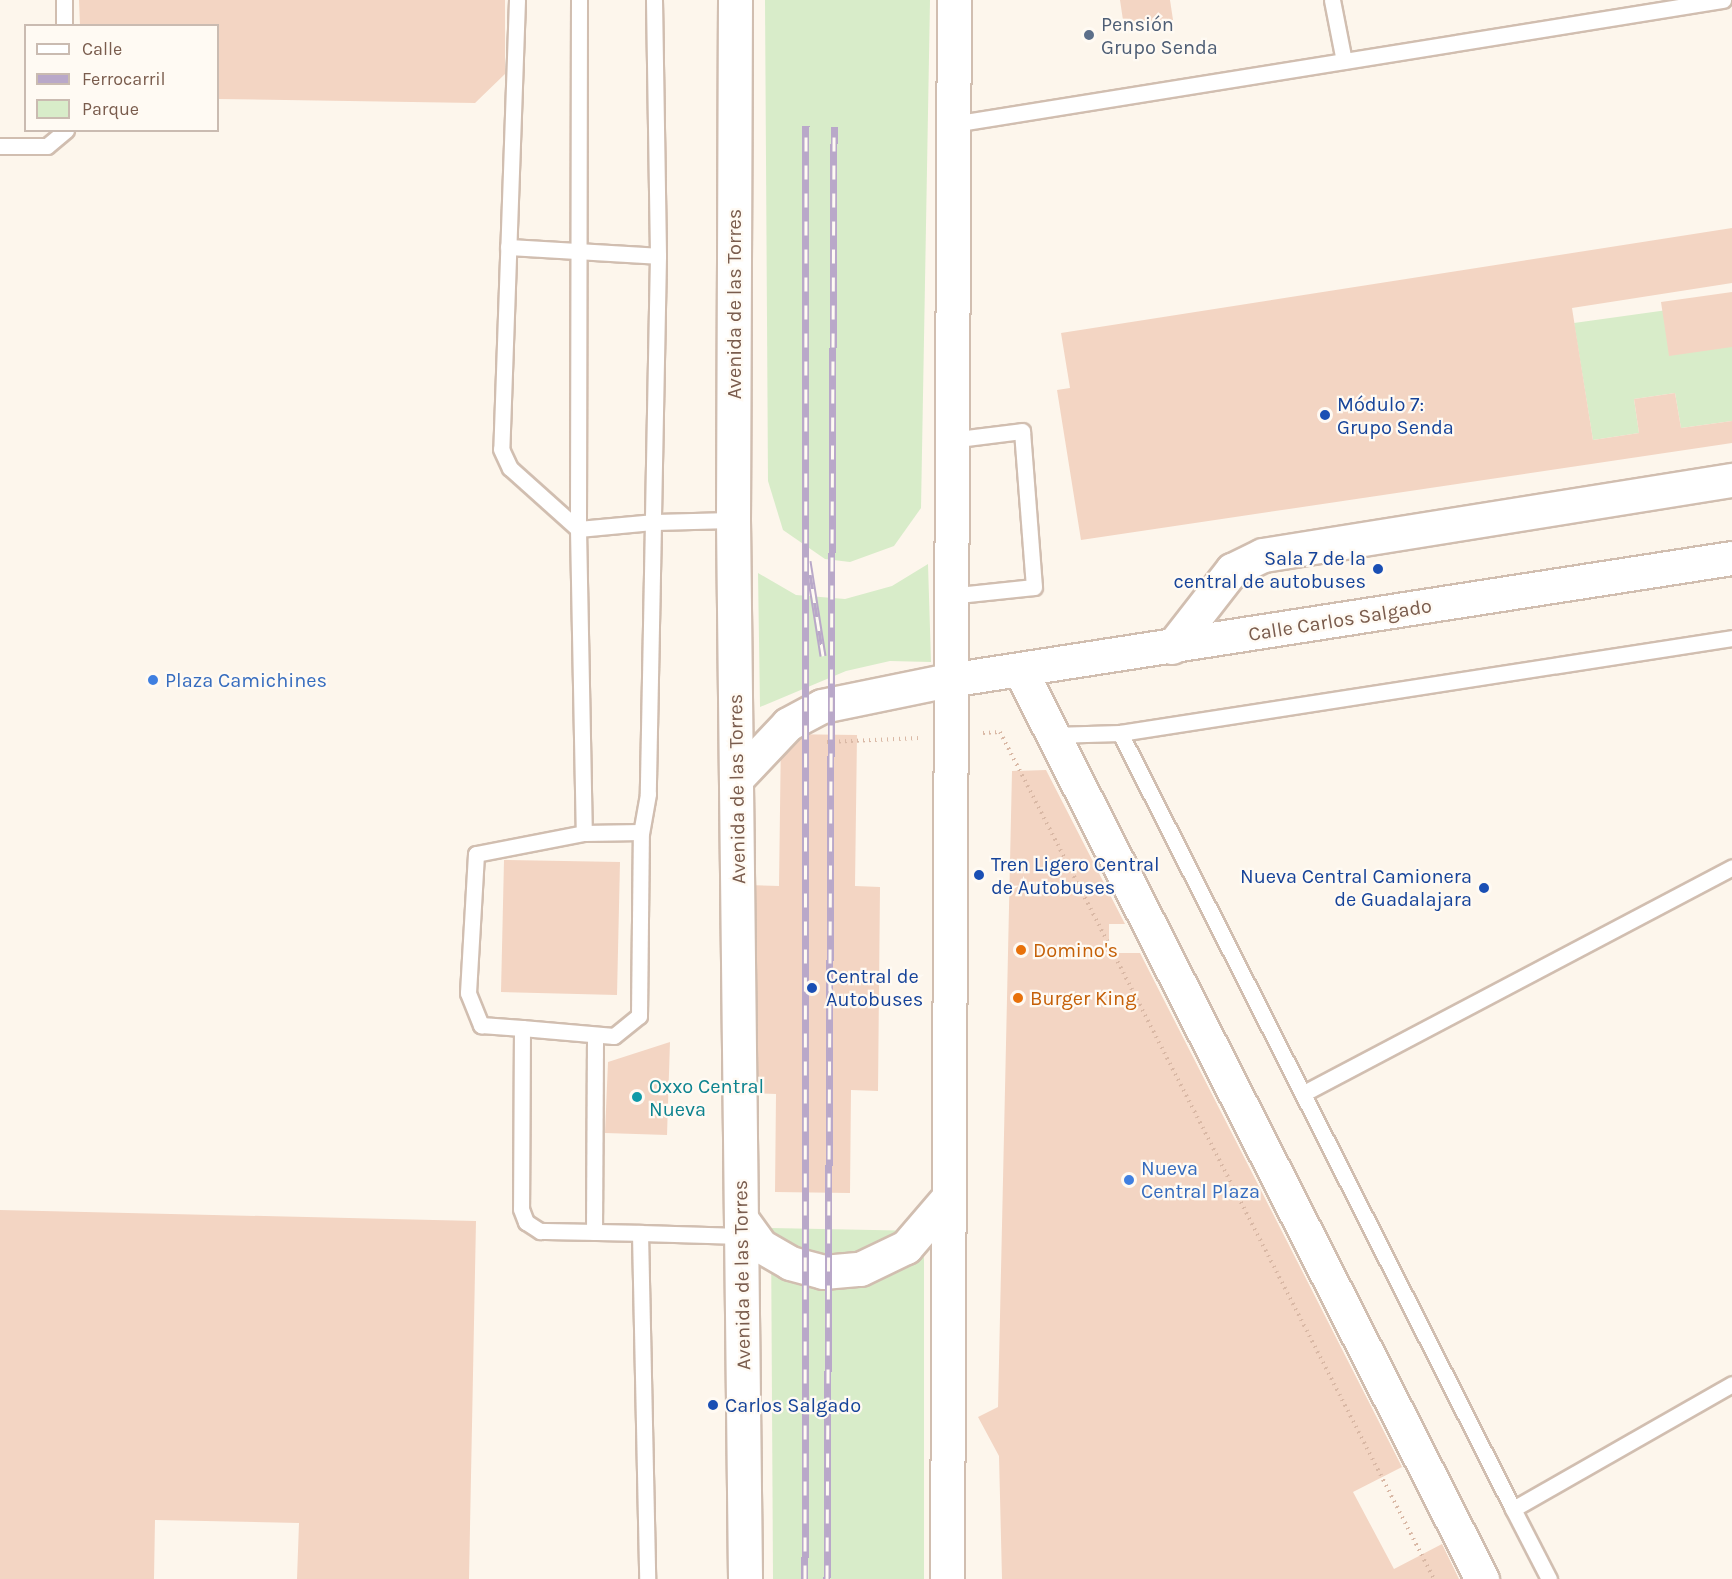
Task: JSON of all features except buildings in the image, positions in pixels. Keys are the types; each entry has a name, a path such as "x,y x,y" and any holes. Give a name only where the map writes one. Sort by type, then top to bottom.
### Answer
{"street":[{"name":"Avenida de las Torres","path":"735,0 733,520 745,1579"},
{"path":"947,1579 948,737 954,0"},
{"path":"1172,646 1232,570 1263,555 1732,480"},
{"name":"Calle Carlos Salgado","path":"737,778 788,724 822,706 949,680 1732,558"},
{"path":"1020,670 1482,1579"},
{"path":"742,1228 761,1246 790,1263 823,1272 860,1269 906,1247 947,1199"}],"lane":[{"path":"64,0 64,24"},
{"path":"517,0 502,457 578,529 653,522 733,520"},
{"path":"579,0 578,529 584,833"},
{"path":"641,832 584,833 486,850 473,858 472,1014 481,1025 595,1036 622,1034 639,1016 641,832 648,794 658,256 654,0"},
{"path":"1332,0 1344,61"},
{"path":"953,124 1723,0"},
{"path":"0,146 47,146 64,132"},
{"path":"508,247 658,256"},
{"path":"949,596 1034,587 1022,431 950,440"},
{"path":"1053,735 1120,732 1732,638"},
{"path":"1120,732 1549,1579"},
{"path":"1304,1093 1732,867"},
{"path":"522,1028 523,1217 540,1231 640,1233 742,1228"},
{"path":"594,1232 595,1036"},
{"path":"640,1233 647,1579"},
{"path":"1513,1509 1732,1384"}],"path":[{"path":"823,742 948,737 1000,732 1434,1579"}],"green space":[{"path":"765,0 930,0 921,508 894,546 850,562 825,559 783,530 768,481"},
{"path":"1732,301 1732,421 1681,428 1675,393 1634,399 1639,433 1593,440 1574,323"},
{"path":"928,564 931,662 890,661 846,671 760,707 758,573 796,595 845,599 892,586"},
{"path":"771,1228 924,1231 924,1579 773,1579"}],"railway":[{"path":"805,1579 806,126"},
{"path":"827,1579 834,126"},
{"path":"808,561 823,656"}],"place":[{"name":"Pensión Grupo Senda","path":"1089,35"},
{"name":"Módulo 7: Grupo Senda","path":"1325,415"},
{"name":"Sala 7 de la central de autobuses","path":"1378,569"},
{"name":"Plaza Camichines","path":"153,680"},
{"name":"Tren Ligero Central de Autobuses","path":"979,875"},
{"name":"Nueva Central Camionera de Guadalajara","path":"1484,888"},
{"name":"Domino's","path":"1021,950"},
{"name":"Central de Autobuses","path":"812,988"},
{"name":"Burger King","path":"1018,998"},
{"name":"Oxxo Central Nueva","path":"637,1097"},
{"name":"Nueva Central Plaza","path":"1129,1180"},
{"name":"Carlos Salgado","path":"713,1405"}]}
